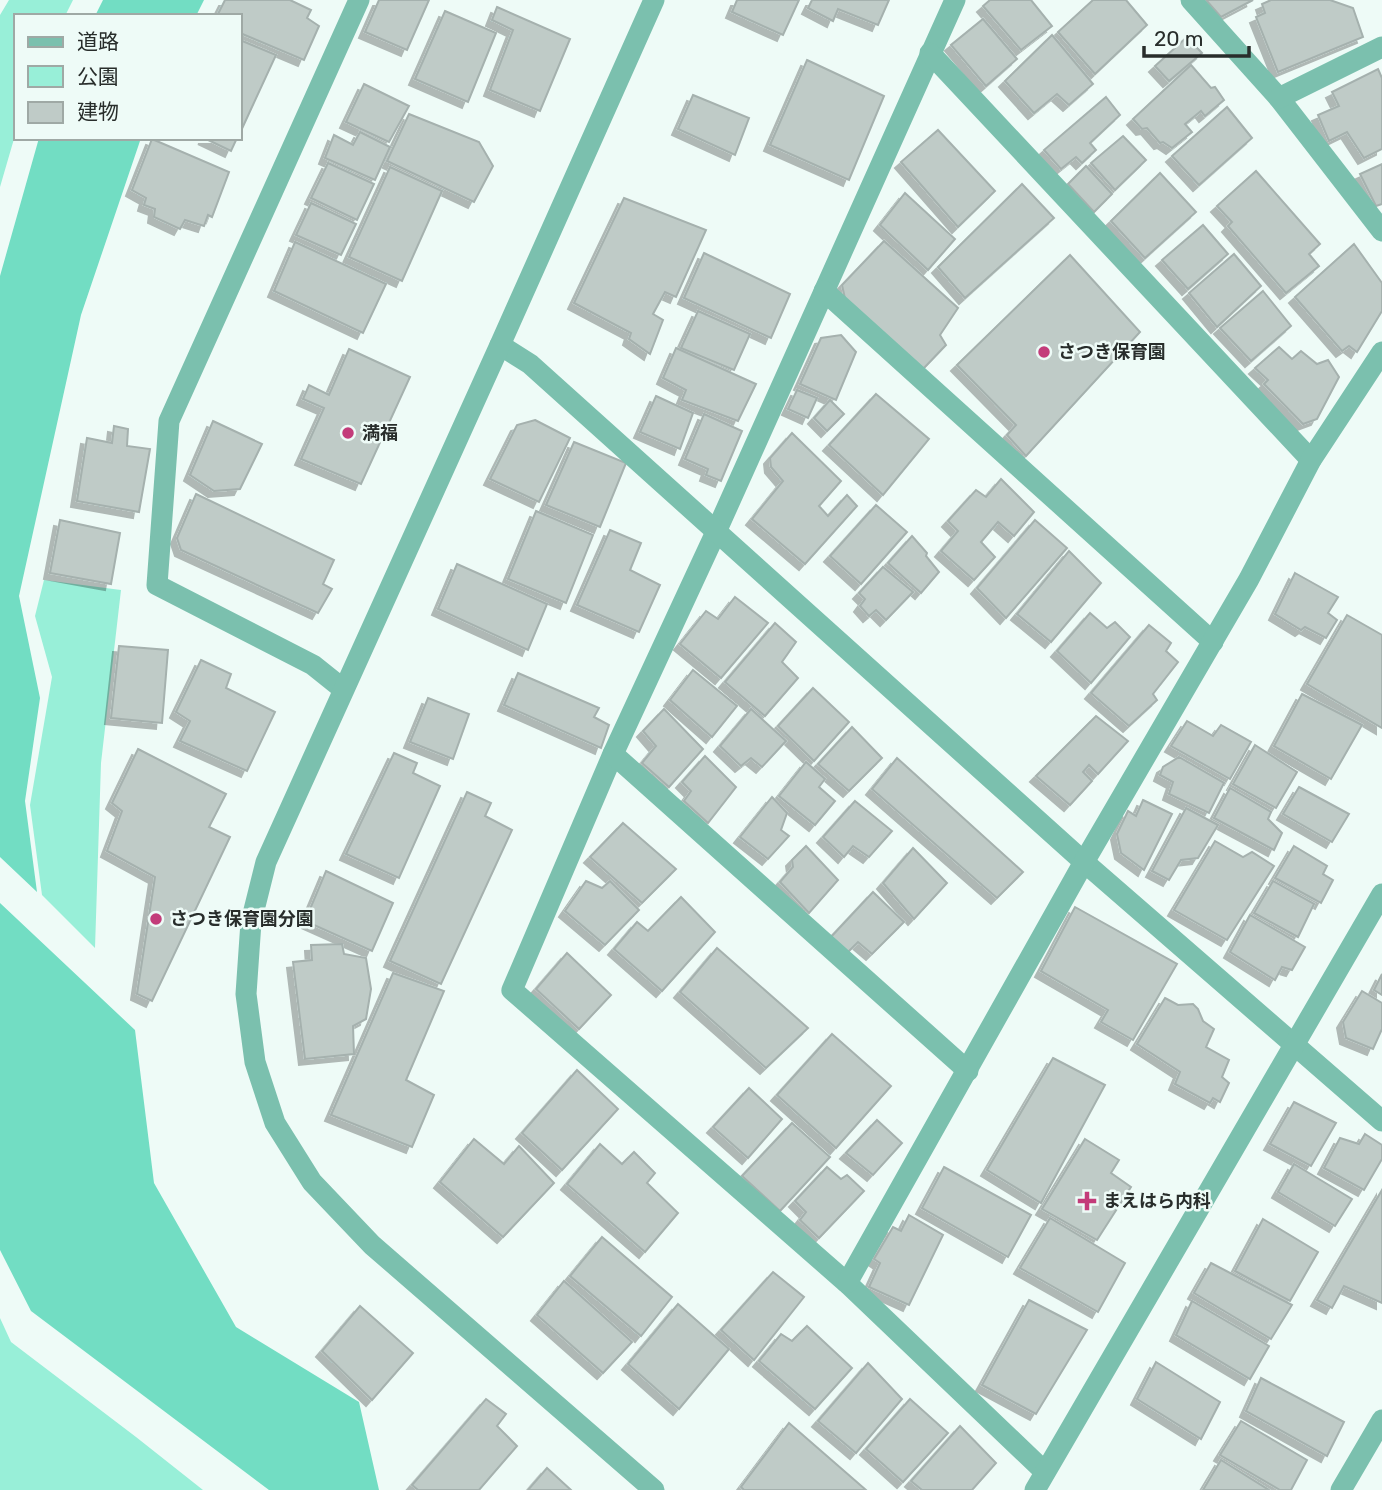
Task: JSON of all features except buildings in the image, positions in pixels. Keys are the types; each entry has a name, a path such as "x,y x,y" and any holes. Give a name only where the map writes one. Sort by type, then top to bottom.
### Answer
{"street":[{"path":"342,689 313,664 158,585 169,421 359,0"},
{"path":"654,0 266,862 251,922 246,994 255,1062 275,1123 312,1182 372,1245 654,1490"},
{"path":"955,0 613,754 512,990 847,1283 1040,1481 1382,894"},
{"path":"1191,0 1279,99 1382,231"},
{"path":"1279,99 1382,47"},
{"path":"930,53 1311,460"},
{"path":"824,291 1213,642"},
{"path":"500,345 530,364 1084,862 1382,1121"},
{"path":"847,1283 1084,862 1249,579 1311,460 1382,352"},
{"path":"613,754 968,1071"},
{"path":"1340,1490 1379,1432"}],"green space":[{"path":"9,0 73,0 66,14 14,14 14,139 0,187 0,15"},
{"path":"103,0 204,0 197,14 96,14"},
{"path":"38,140 140,140 81,315 19,596 40,698 25,801 37,892 0,857 0,276"},
{"path":"44,580 121,590 101,763 95,948 42,895 30,805 52,677 35,616"},
{"path":"0,903 135,1030 154,1183 236,1327 359,1402 379,1490 269,1490 31,1311 0,1250"},
{"path":"0,1318 11,1342 203,1490 0,1490"}],"place":[{"name":"さつき保育園","path":"1044,352"},
{"name":"満福","path":"348,433"},
{"name":"さつき保育園分園","path":"156,919"},
{"name":"まえはら内科","path":"1087,1201"}]}
